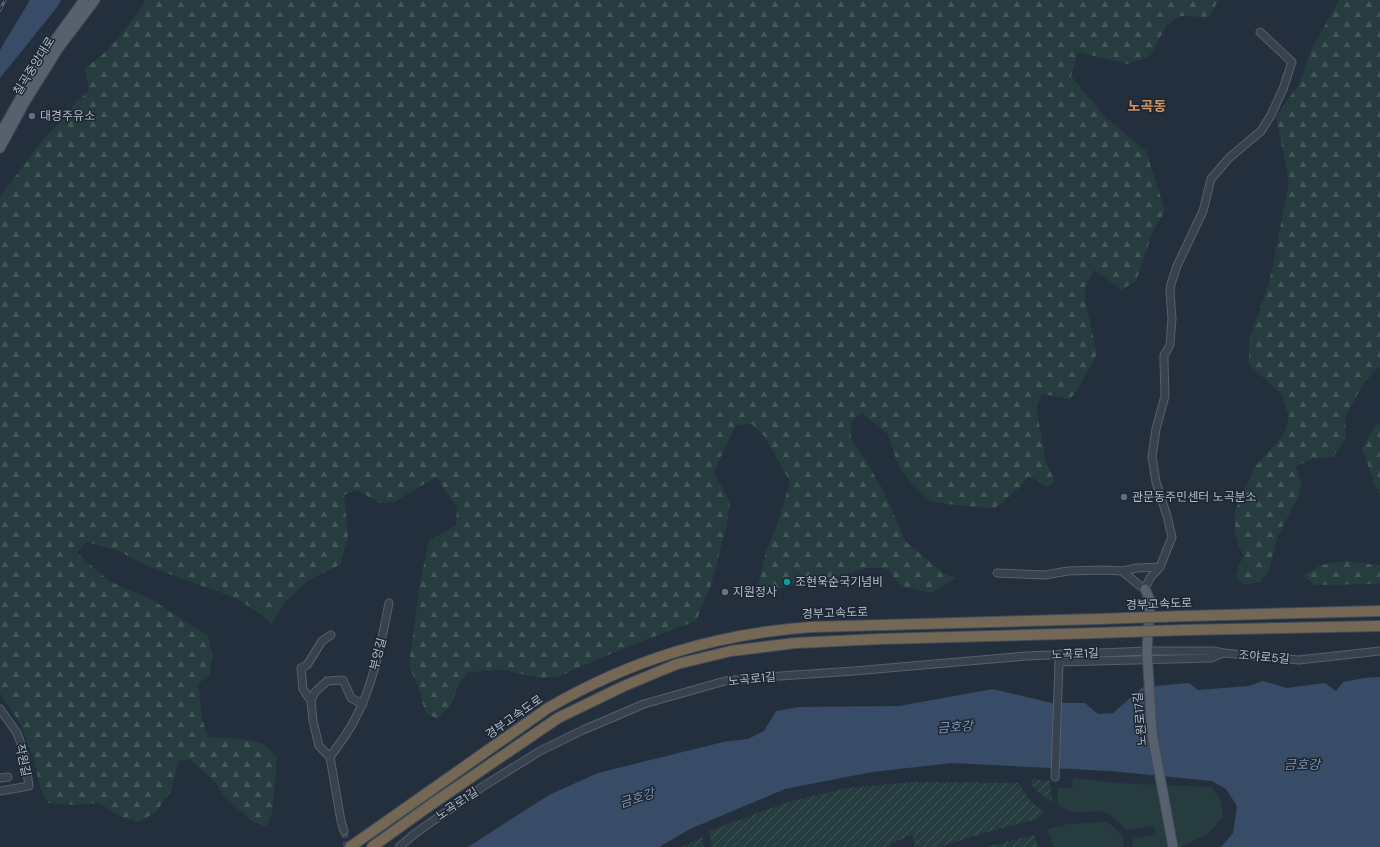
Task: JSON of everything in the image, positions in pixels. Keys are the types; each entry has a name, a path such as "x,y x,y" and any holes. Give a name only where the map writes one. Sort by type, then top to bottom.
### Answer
{"highway":[{"name":"경부고속도로","path":"350,847 548,708 569,696 642,662 732,636 811,627 1380,611"},
{"name":"경부고속도로","path":"372,847 558,718 624,686 678,664 731,651 796,643 879,639 1097,632 1380,626"}],"main road":[{"name":"칠곡중앙대로","path":"0,134 47,51 84,0"},
{"name":"칠곡중앙대로","path":"0,148 25,102 58,49 95,0"},
{"name":"노원로17길","path":"1145,589 1150,600 1147,650 1152,733 1174,847"}],"street":[{"path":"1122,571 1145,589 1150,578 1160,567 1172,538 1167,516 1156,482 1152,457 1156,429 1165,396 1164,355 1170,345 1172,318 1170,284 1203,210 1211,179 1229,158 1261,132 1283,89 1292,62 1260,32"},
{"path":"997,573 1044,575 1068,571 1122,571 1137,568 1160,567"},
{"name":"부엉길","path":"330,757 353,723 363,704 381,648 389,603"},
{"path":"331,635 322,641 307,665 301,668 303,689 311,701 313,722 319,746 330,757 344,831"},
{"name":"조야로5길","path":"1147,650 1216,651 1299,660 1380,651"},
{"name":"노곡로1길","path":"399,847 417,832 482,787 540,751 583,730 644,704 725,681 1060,654 1147,650"},
{"path":"1059,662 1211,658 1224,653"},
{"path":"1055,777 1060,654"},
{"path":"311,701 315,692 327,681 344,680 351,698 363,704"},
{"name":"작원길","path":"0,709 17,733 24,752 29,786 0,791"},
{"path":"0,778 8,777"}],"green space":[{"path":"144,0 1218,0 1210,17 1180,16 1167,25 1150,56 1127,64 1078,52 1071,76 1106,118 1146,151 1165,211 1153,231 1136,281 1121,290 1094,270 1085,287 1085,300 1097,354 1078,389 1070,399 1042,394 1036,407 1046,462 1055,482 1047,487 1029,476 1019,488 995,508 931,502 911,482 899,467 887,433 862,414 851,421 851,439 883,490 906,542 944,574 956,578 930,593 906,587 898,583 887,568 865,568 831,579 774,590 757,590 767,548 777,527 790,481 764,436 752,424 736,425 714,473 730,502 727,524 711,585 696,621 627,647 557,677 539,678 504,670 468,672 459,684 450,706 437,719 425,712 419,689 409,666 419,588 429,541 456,525 457,507 436,477 394,502 380,503 357,490 344,495 348,537 340,565 310,579 284,603 272,624 258,612 233,597 147,566 117,550 86,542 77,553 109,581 154,601 208,636 212,655 210,674 198,684 202,719 208,737 236,738 262,743 277,757 272,813 266,827 252,821 225,798 217,784 190,759 179,761 171,791 156,812 139,822 119,816 99,803 74,805 48,803 40,787 35,763 22,726 0,693 0,197 46,136 71,112 75,103 89,91 85,68 102,55 117,40 143,5"},
{"path":"1339,0 1380,0 1380,366 1364,383 1345,416 1346,438 1333,457 1312,459 1296,466 1301,484 1298,497 1277,538 1269,570 1260,582 1243,585 1236,576 1243,556 1235,533 1235,511 1255,467 1284,434 1289,417 1281,393 1249,365 1249,340 1268,286 1289,182 1276,116 1298,86 1312,49"},
{"path":"1377,423 1380,424 1380,493 1375,486 1362,448"},
{"path":"1346,561 1380,565 1380,584 1314,585 1303,576 1321,565"},
{"path":"1073,778 1116,783 1212,787 1221,802 1223,817 1208,834 1180,847 1132,847 1133,839 1155,834 1154,825 1127,830 1116,819 1103,811 1072,812 1059,806 1057,801 1058,788 1072,788"},
{"path":"1032,779 1050,781 1052,802 1032,786"},
{"path":"913,782 1018,783 1030,801 1045,813 1036,819 940,847 916,847 912,835 890,844 890,847 712,847 709,831 788,802 847,788"},
{"path":"1106,822 1113,826 1123,837 1124,847 1054,847 1047,829 1068,824"},
{"path":"1034,835 1038,847 987,847"},
{"path":"702,837 704,847 682,847"}],"water":[{"path":"30,0 61,0 58,6 0,78 0,50"},
{"name":"금호강","path":"1380,677 1380,847 1221,847 1233,833 1237,806 1226,789 1212,781 1110,771 952,763 872,772 785,789 690,829 659,847 468,847 549,795 598,773 723,742 748,739 764,731 776,711 799,707 899,706 993,689 1052,703 1085,703 1098,714 1113,713 1143,687 1189,683 1198,690 1249,686 1263,681 1287,688 1325,683 1336,691 1343,682"}],"tunnel":[{"path":"344,831 347,847"}],"railway":[{"path":"0,10 5,0"}],"place":[{"name":"대경주유소","path":"32,116"},
{"name":"관문동주민센터 노곡분소","path":"1124,497"},
{"name":"조현욱순국기념비","path":"787,582"},
{"name":"지원정사","path":"725,592"}],"district":[{"name":"노곡동","path":"1147,106"}]}
